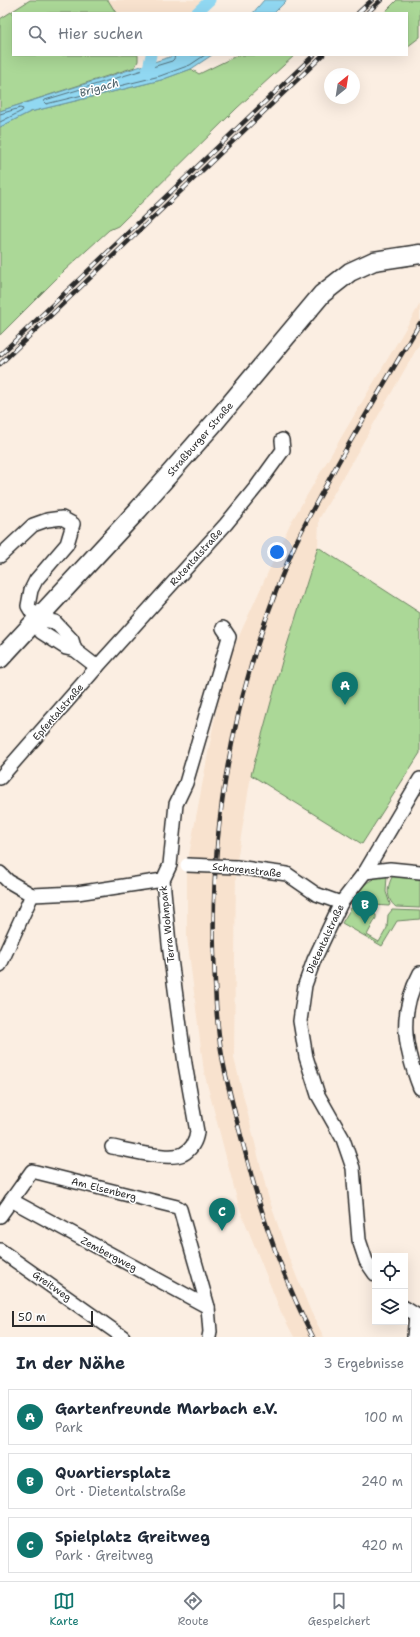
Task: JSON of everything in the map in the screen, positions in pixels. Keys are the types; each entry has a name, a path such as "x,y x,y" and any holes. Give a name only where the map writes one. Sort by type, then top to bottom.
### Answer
{"main road":[{"name":"Straßburger Straße","path":"0,659 138,510 215,422 322,294 350,272 374,261 420,254"}],"street":[{"name":"Rutentalstraße","path":"97,667 226,524 257,486 283,450 282,440"},
{"path":"0,556 33,525 47,520 62,518 73,524 67,544 36,580 31,590 28,606 36,619 41,632 66,648 75,650 97,667"},
{"name":"Terra Wohnpark","path":"112,1147 173,1157 183,1154 193,1145 196,1138 197,1132 184,1064 169,944 163,880 170,865 176,804 186,783 229,637 223,628"},
{"name":"Epfentalstraße","path":"0,778 97,667"},
{"name":"Dietentalstraße","path":"372,1270 366,1261 359,1240 354,1168 343,1139 318,1095 306,1057 300,1021 304,985 341,903 365,872 420,779"},
{"name":"Schorenstraße","path":"170,865 187,864 236,867 287,874 316,894 341,903"},
{"path":"365,872 390,869 420,872"},
{"path":"0,873 8,881 32,896 77,893 163,880"},
{"path":"0,965 32,896"},
{"path":"420,973 409,1001 405,1021 406,1044 412,1068 420,1088"},
{"name":"Am Elsenberg","path":"11,1200 32,1171 177,1207 180,1209 208,1307"},
{"path":"0,1216 11,1200"},
{"name":"Zembergweg","path":"11,1200 208,1307"},
{"name":"Greitweg","path":"0,1250 123,1337"},
{"path":"208,1307 209,1337"},
{"path":"408,1309 418,1314 414,1337"}],"shaded area":[{"path":"108,0 214,0 201,12 115,12"},
{"path":"420,304 420,343 319,519 318,547 283,658 251,775 236,867 234,1058 268,1196 289,1258 311,1312 324,1337 294,1337 281,1312 239,1207 204,1072 187,937 187,865 224,669 290,524"}],"green space":[{"path":"30,0 108,0 115,12 12,12 12,56 138,56 138,61 135,67 0,111 0,19"},
{"path":"397,0 420,0 420,37 408,46 408,12 385,12"},
{"path":"236,56 294,56 237,108 118,226 109,230 65,270 0,335 0,127 30,112 161,80 191,69 199,74"},
{"path":"318,547 420,613 420,753 362,844 251,775 283,658"},
{"path":"394,874 420,878 420,908 396,907 392,904 388,891"},
{"path":"382,875 387,875 386,892 390,904 389,906 355,904 349,900 364,885"},
{"path":"351,908 368,908 367,909 376,915 376,918 367,935 379,942 387,928 388,915 392,910 420,911 420,919 397,921 382,946 342,923"}],"water":[{"path":"264,0 287,0 275,12 254,12"},
{"name":"Brigach","path":"173,56 210,56 191,69 161,80 30,112 0,127 0,111"}],"waterway":[{"path":"197,12 210,0"},
{"path":"147,73 151,56"}],"railway":[{"path":"359,12 372,0"},
{"path":"368,12 381,0"},
{"path":"0,355 313,56"},
{"path":"0,364 322,56"},
{"path":"313,1337 292,1293 266,1225 252,1179 224,1068 217,1017 214,966 214,901 217,849 231,747 243,696 257,647 274,597 303,527 348,445 420,323"}],"place":[{"name":"Gartenfreunde Marbach e.V.","path":"345,705"},
{"name":"Quartiersplatz","path":"365,924"},
{"name":"Spielplatz Greitweg","path":"222,1231"}]}
